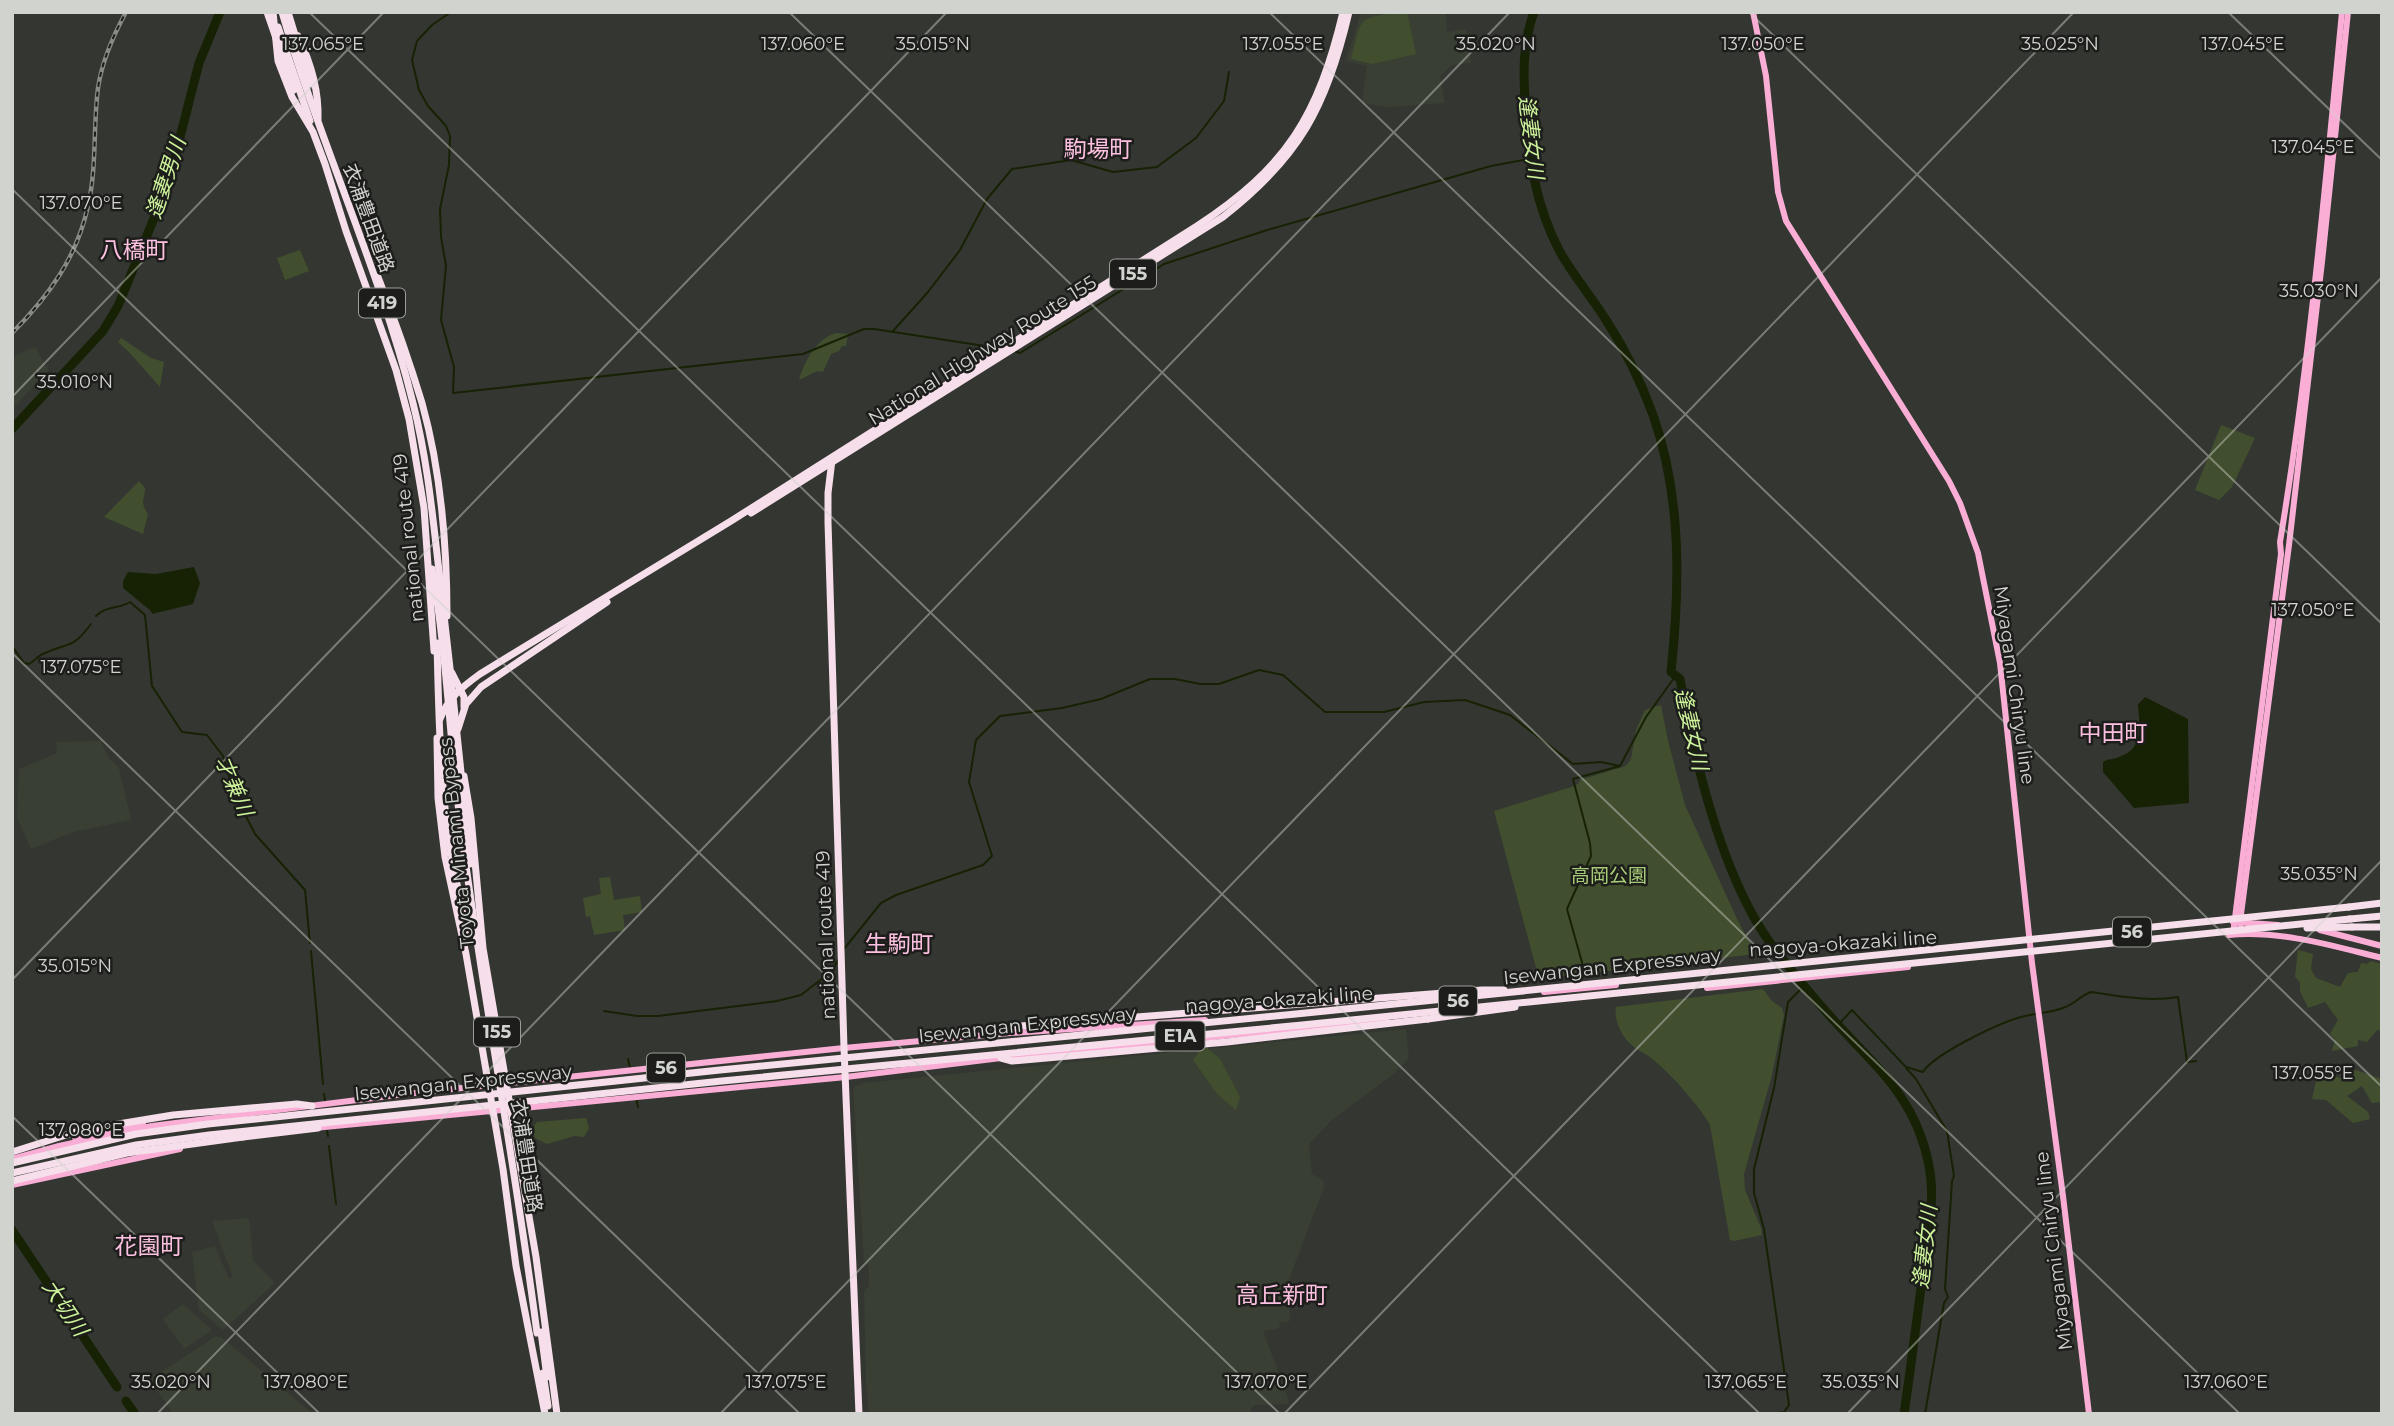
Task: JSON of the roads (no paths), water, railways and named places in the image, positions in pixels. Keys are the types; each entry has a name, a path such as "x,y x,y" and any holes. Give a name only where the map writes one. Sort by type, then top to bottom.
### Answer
{"highway":[{"name":"419","path":"267,12 308,123"},
{"name":"national route 419","path":"274,12 278,61 296,106 308,123 325,164 346,232 396,370 410,419 425,508 436,663 449,685 447,703"},
{"name":"衣浦豊田道路","path":"274,12 395,362 421,468 462,842 539,1333"},
{"name":"419","path":"284,12 310,84 318,117"},
{"name":"national route 419","path":"284,12 306,55 318,100 318,117 332,164 391,312 421,401 439,497 444,541 447,629 453,677 464,700 464,708"},
{"name":"衣浦豊田道路","path":"284,12 407,380 427,463 460,748 470,864 483,948"},
{"name":"National Highway Route 155","path":"832,459 1242,195 1280,156 1297,133 1325,78 1343,12"},
{"name":"National Highway Route 155","path":"832,459 1223,217 1261,187 1293,149 1324,98 1349,12"},
{"name":"national route 419","path":"832,459 828,522 844,1048 859,1414"},
{"name":"Toyota Minami Bypass","path":"470,978 445,857 438,798 437,734 447,703 472,679 832,459"},
{"name":"155","path":"464,708 487,682 644,576 760,508 832,459"},
{"name":"衣浦豊田道路","path":"432,569 442,774 451,854 466,931 470,978"},
{"name":"衣浦豊田道路","path":"443,603 465,842 551,1414"},
{"path":"453,677 462,682 472,679"},
{"name":"Toyota Minami Bypass","path":"464,708 458,728 459,741 471,818 483,948 537,1261 551,1414"},
{"name":"Isewangan Expressway","path":"12,1157 208,1124 747,1067 2382,903"},
{"name":"Isewangan Expressway","path":"12,1179 136,1145 209,1135 1535,1000 2267,928 2351,923 2382,916"},
{"path":"2351,923 2382,927"},
{"name":"155","path":"470,978 516,1266 551,1414"},
{"path":"997,1034 1021,1026 1482,990 1525,990"},
{"path":"1001,1058 1012,1061 1227,1042 1428,1019 1520,1006 1535,1000"},
{"path":"12,1157 82,1130 173,1115 246,1111 297,1104 312,1106"},
{"path":"12,1179 127,1153 245,1135 318,1128"}],"main road":[{"name":"Miyagami Chiryu line","path":"1754,12 1766,76 1778,192 1786,221 1949,481 1979,552 2000,663 2032,954 2089,1414"},
{"path":"2237,934 2281,554 2280,542 2312,305 2342,12"},
{"path":"2237,922 2289,545 2348,12"},
{"name":"nagoya-okazaki line","path":"312,1106 844,1048 997,1034 1413,1005 1602,987 1761,964 1931,953 2237,922 2326,931 2382,946"},
{"name":"nagoya-okazaki line","path":"318,1128 846,1077 1001,1058 2237,934 2323,944 2382,958"},
{"path":"12,1157 152,1126 246,1111"},
{"path":"12,1179 145,1147 245,1135"}],"waterway":[{"name":"逢妻男川","path":"12,429 103,331 118,306 168,184 199,63 220,12"},
{"path":"451,12 432,25 417,41 412,60 419,90 428,106 446,126 450,136 449,165 440,209 446,266 441,320 454,367 453,393 803,354 864,329 998,348"},
{"name":"逢妻女川","path":"1534,12 1525,49 1524,74 1527,130 1539,200 1559,250 1626,354 1653,415 1662,446 1674,510 1676,542 1676,608 1671,672 1680,679 1702,781 1724,852 1753,916 1771,944 1812,996 1883,1073 1906,1105 1923,1143 1931,1179 1931,1206 1904,1414"},
{"path":"893,331 928,292 960,250 987,199 1012,169 1071,160 1113,172 1157,167 1196,138 1224,101 1229,72"},
{"path":"1014,351 1020,353 1164,264 1264,231 1491,166 1529,159"},
{"name":"才兼川","path":"96,616 130,602 145,615 152,686 182,732 207,735 223,756 233,791 255,834 305,890 310,943"},
{"name":"才兼川","path":"12,646 24,663 29,664 41,655 74,642 91,624"},
{"path":"844,949 881,903 896,895 983,865 992,856 969,782 976,740 1000,716 1062,708 1101,699 1150,679 1219,684 1259,670 1283,675 1325,712 1384,712 1424,702 1465,700 1510,715 1573,764 1601,762 1620,766"},
{"path":"1585,973 1567,909 1591,856 1573,779 1620,766 1646,717 1674,678 1671,672"},
{"name":"才兼川","path":"311,951 323,1084"},
{"path":"604,1011 658,1016 777,1001 801,995 832,971 838,960"},
{"path":"1769,1414 1784,1412 1789,1405 1764,1229 1754,1193 1754,1169 1774,1088 1788,1002 1804,986"},
{"path":"1838,1025 1852,1010 1906,1067 1923,1072 1953,1048 1983,1032 2021,1017 2063,1008 2091,992 2145,999 2178,997 2187,1062 2196,1061"},
{"path":"628,1059 630,1068"},
{"path":"1906,1068 1916,1079 1947,1131 1954,1176 1945,1289 1948,1297 1944,1303 1925,1414"},
{"name":"才兼川","path":"324,1094 325,1101"},
{"path":"636,1098 638,1107"},
{"name":"才兼川","path":"327,1131 328,1136"},
{"name":"才兼川","path":"329,1146 336,1204"},
{"name":"大切川","path":"12,1230 117,1387"},
{"name":"大切川","path":"126,1401 135,1414"}],"railway":[{"path":"12,333 38,305 60,275 77,242 93,177 97,103 102,68 126,12"}],"district":[{"name":"駒場町","path":"1098,149"},
{"name":"八橋町","path":"134,250"},
{"name":"中田町","path":"2113,733"},
{"name":"生駒町","path":"899,944"},
{"name":"花園町","path":"149,1246"},
{"name":"高丘新町","path":"1282,1295"}],"park label":[{"name":"高岡公園","path":"1609,875"}]}
